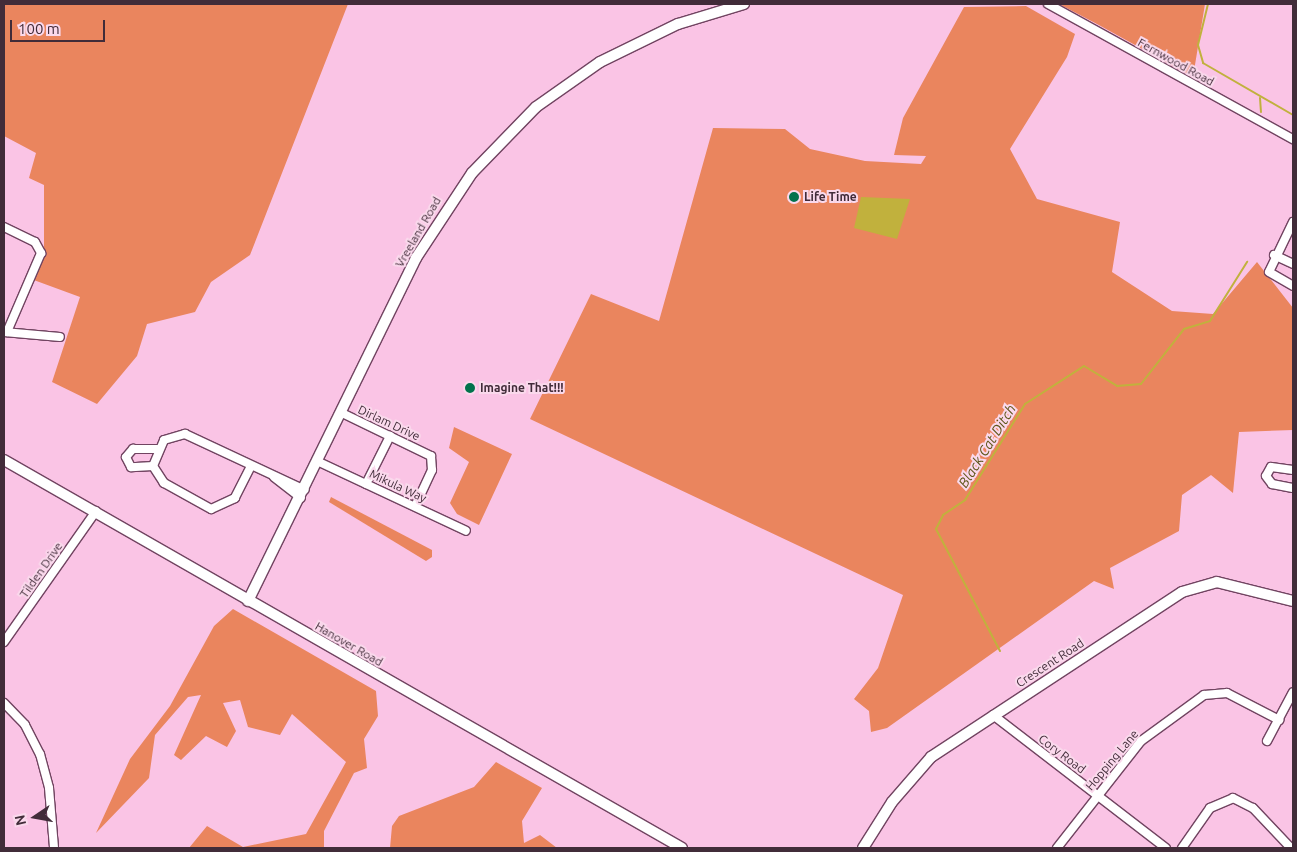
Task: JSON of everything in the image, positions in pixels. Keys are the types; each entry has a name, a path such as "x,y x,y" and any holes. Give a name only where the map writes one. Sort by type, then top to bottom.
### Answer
{"street":[{"name":"Vreeland Road","path":"248,601 319,462 440,215 513,128 558,89 626,47 678,24 744,4"},
{"name":"Fernwood Road","path":"1048,4 1293,139"},
{"path":"1293,222 1274,255 1269,272 1293,286"},
{"path":"4,227 35,242 41,253 5,332 60,337"},
{"path":"1274,255 1293,264"},
{"name":"Dirlam Drive","path":"342,413 428,453 433,460 415,506"},
{"path":"251,466 236,498 211,508 164,484 153,466 157,449 168,436 185,434 274,477 303,494"},
{"path":"366,484 390,436"},
{"path":"153,466 131,467 126,457 133,449 157,449"},
{"name":"Hanover Road","path":"4,460 682,848"},
{"name":"Mikula Way","path":"319,462 415,506 466,532"},
{"path":"1293,470 1271,467 1266,476 1272,484 1293,488"},
{"name":"Tilden Drive","path":"4,642 96,511"},
{"name":"Crescent Road","path":"863,848 918,770 993,715 1192,587 1223,582 1293,600"},
{"path":"1267,741 1293,692"},
{"name":"Hopping Lane","path":"1057,848 1141,741 1208,693 1227,693 1279,720"},
{"path":"4,703 25,726 40,754 49,788 54,848"},
{"name":"Cory Road","path":"993,715 1166,848"},
{"path":"1182,848 1214,804 1240,799 1291,848"}],"shaded area":[{"path":"4,4 348,4 250,255 211,282 195,312 147,324 137,356 97,404 52,382 80,297 31,279 44,249 44,185 29,178 36,153 4,136"},
{"path":"1059,4 1205,4 1193,77 1097,24"},
{"path":"1026,6 1075,34 1067,57 1010,149 1037,199 1120,222 1112,272 1172,311 1213,314 1257,262 1293,308 1293,430 1239,432 1233,493 1211,475 1182,495 1179,531 1110,568 1114,589 1094,581 887,728 871,732 869,711 854,699 878,668 903,595 530,419 591,294 659,321 713,128 785,129 810,149 865,161 921,164 926,156 894,155 903,118 964,7"},
{"path":"861,197 910,199 897,239 854,228"},
{"path":"454,427 512,454 479,525 457,514 450,503 469,462 449,448"},
{"path":"331,497 432,550 432,557 426,561 329,502"},
{"path":"233,609 376,691 378,716 364,739 367,768 354,773 324,831 324,848 189,848 207,826 243,847 306,834 346,762 292,714 280,735 248,727 240,700 223,703 236,731 227,747 206,736 181,760 174,755 201,695 188,697 155,735 149,778 96,833 130,759 170,706 214,626"},
{"path":"496,762 542,788 522,821 524,843 540,835 557,848 390,848 392,826 399,816 474,787"}],"waterway":[{"name":"Black Cat Ditch","path":"1208,4 1198,45 1203,63 1293,115"},
{"name":"Black Cat Ditch","path":"1260,98 1261,112"},
{"name":"Black Cat Ditch","path":"1000,651 936,529 943,515 965,500 1025,404 1084,366 1117,386 1141,384 1184,329 1210,321 1247,262"}],"place":[{"name":"Life Time","path":"794,197"},
{"name":"Imagine That!!!","path":"470,388"}]}
